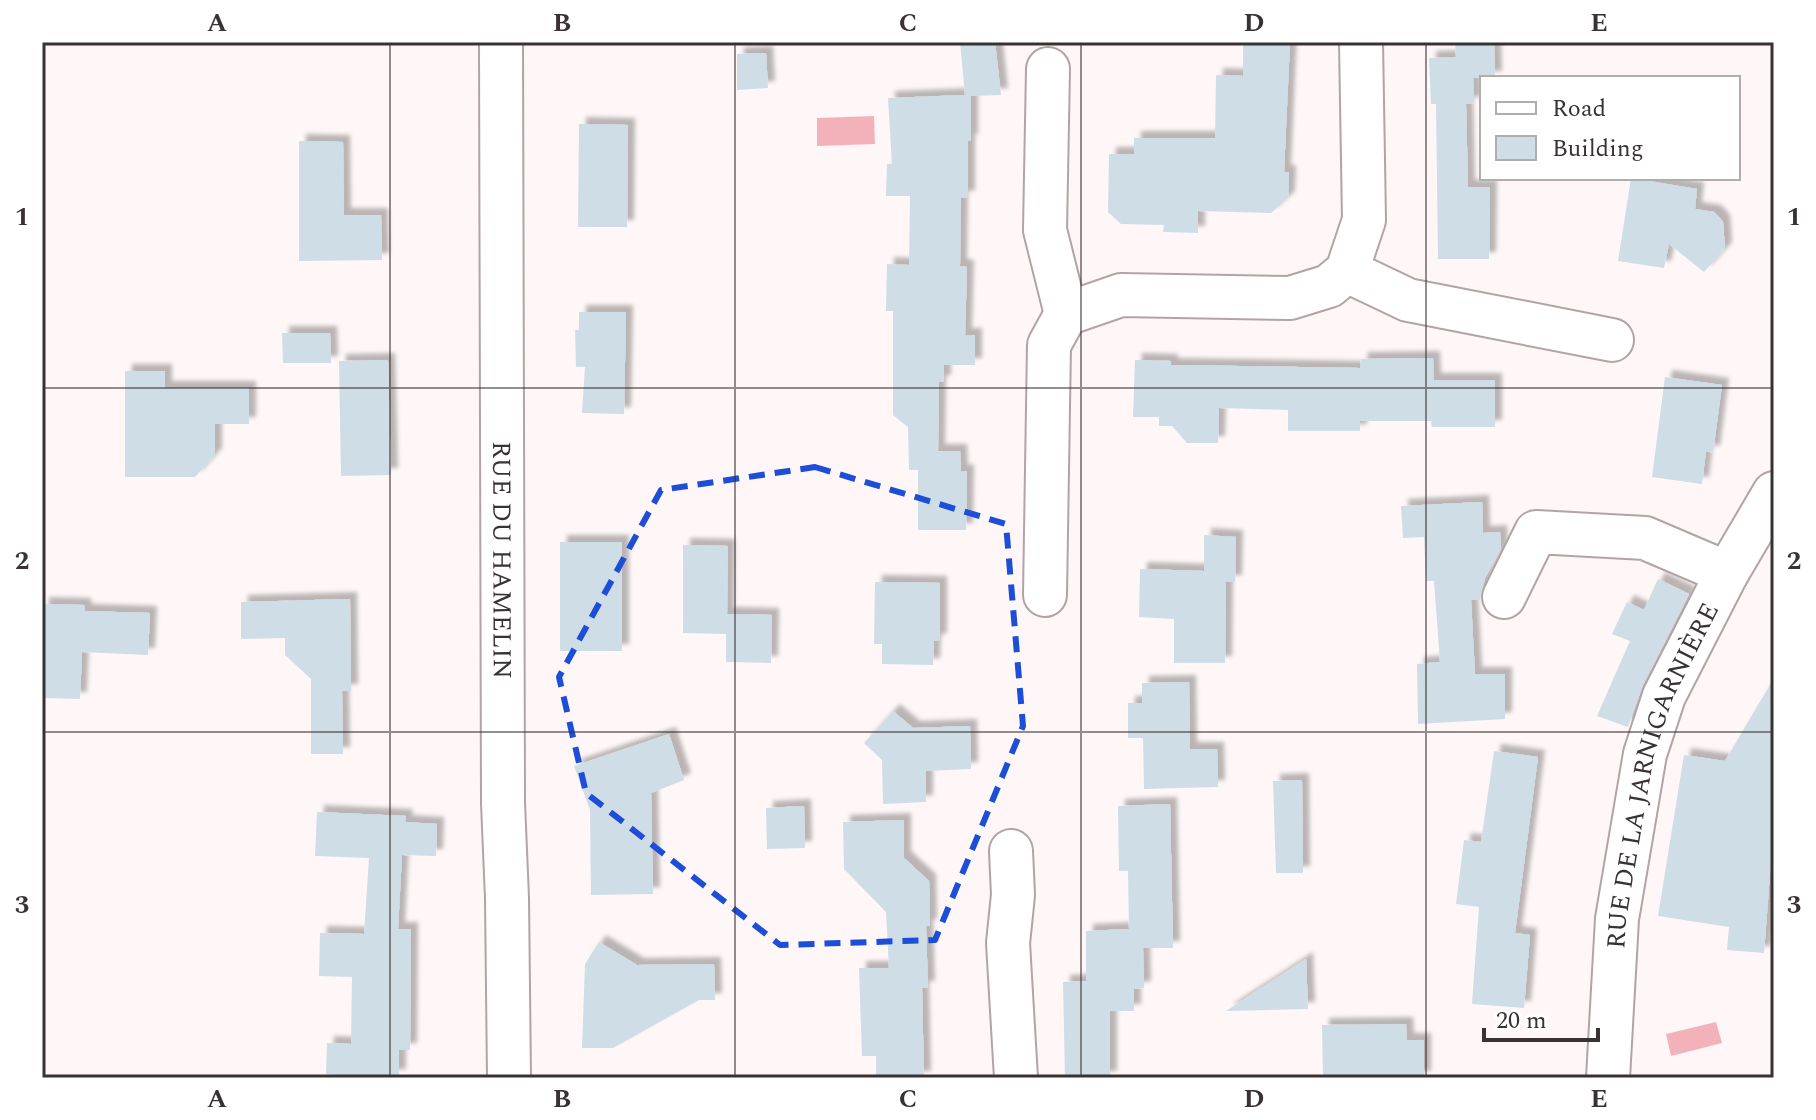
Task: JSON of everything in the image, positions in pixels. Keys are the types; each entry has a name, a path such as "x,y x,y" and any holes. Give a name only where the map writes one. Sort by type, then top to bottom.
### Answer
{"street":[{"name":"RUE DU HAMELIN","path":"501,42 503,803 509,1078"},
{"path":"1045,595 1049,345 1066,314 1121,295 1290,298 1329,286 1347,271 1364,220 1361,42"},
{"path":"1048,69 1045,230 1066,314"},
{"path":"1347,271 1408,300 1612,340"},
{"name":"RUE DE LA JARNIGARNIÈRE","path":"1608,1078 1617,919 1645,754 1664,696 1727,573 1774,493"},
{"path":"1504,597 1536,532 1645,538 1727,573"},
{"path":"1011,851 1013,895 1008,943 1016,1078"}],"highlighted area":[{"path":"815,467 1006,524 1023,726 935,940 780,945 586,793 559,677 661,490"}],"shaded area":[{"path":"874,116 875,144 817,146 817,118"},
{"path":"1716,1022 1722,1043 1671,1056 1666,1034"}],"building":[{"path":"960,42 995,42 1001,95 971,96 968,198 961,197 960,266 967,267 965,335 975,335 975,365 944,365 944,382 939,382 938,451 960,451 961,472 967,471 966,530 918,530 918,470 909,470 908,427 893,415 893,311 886,311 887,264 909,265 910,196 886,196 887,164 892,164 888,98 965,95"},
{"path":"1243,42 1290,42 1284,172 1289,172 1288,198 1271,213 1198,211 1198,233 1163,232 1164,225 1121,224 1108,212 1109,154 1134,154 1134,138 1215,138 1216,75 1243,76"},
{"path":"1455,42 1494,42 1495,76 1473,78 1474,103 1466,104 1468,187 1490,187 1489,259 1438,259 1436,104 1431,104 1429,58 1456,57"},
{"path":"766,53 768,88 737,90 737,54"},
{"path":"579,124 628,125 627,227 578,227"},
{"path":"299,141 343,142 344,215 381,215 382,260 299,261"},
{"path":"1631,180 1697,189 1695,209 1714,212 1723,222 1725,249 1704,272 1669,244 1664,268 1618,261"},
{"path":"579,312 626,312 624,414 582,413 585,367 576,367 575,330 579,330"},
{"path":"282,333 330,333 331,363 283,363"},
{"path":"1433,358 1434,380 1495,380 1495,427 1432,427 1431,421 1360,421 1360,431 1288,431 1288,410 1219,408 1218,443 1187,443 1172,426 1159,426 1159,417 1133,417 1135,360 1171,361 1171,365 1360,368 1361,359"},
{"path":"388,360 391,475 341,476 339,361"},
{"path":"125,371 165,371 165,388 249,388 249,424 215,424 215,455 195,477 125,477"},
{"path":"1665,377 1722,385 1713,453 1706,451 1702,484 1652,477"},
{"path":"1482,502 1483,533 1500,532 1501,549 1485,578 1480,600 1471,600 1475,674 1505,674 1505,719 1418,724 1417,664 1440,662 1434,581 1426,581 1424,537 1403,538 1401,506"},
{"path":"1204,535 1236,537 1235,582 1226,582 1225,663 1174,663 1174,619 1139,617 1140,569 1204,571"},
{"path":"560,542 622,542 622,651 560,651"},
{"path":"683,545 728,546 727,614 772,615 771,663 726,662 726,634 683,633"},
{"path":"1658,579 1689,594 1643,685 1628,727 1597,716 1630,641 1612,634 1627,602 1644,610"},
{"path":"875,582 940,583 940,640 934,641 933,665 882,664 882,644 874,644"},
{"path":"350,599 351,691 342,691 343,754 311,754 311,679 285,655 285,638 241,639 241,602"},
{"path":"42,604 84,605 85,611 150,613 148,655 82,652 80,699 42,698"},
{"path":"1774,678 1774,847 1764,953 1727,950 1729,927 1658,916 1684,755 1725,761"},
{"path":"1189,682 1190,749 1217,749 1218,787 1144,789 1143,738 1128,738 1128,703 1142,703 1142,683"},
{"path":"893,711 913,728 970,726 971,769 926,771 926,802 883,804 882,760 864,743"},
{"path":"669,734 684,780 651,793 653,894 591,895 590,810 574,766"},
{"path":"1494,751 1538,757 1515,933 1530,935 1524,1008 1472,1004 1479,907 1456,904 1464,840 1481,842"},
{"path":"1302,780 1303,873 1276,873 1273,781"},
{"path":"1170,804 1173,948 1143,948 1144,988 1134,989 1134,1011 1110,1011 1110,1078 1065,1078 1063,982 1086,981 1086,931 1129,929 1128,871 1119,871 1118,806"},
{"path":"804,806 805,848 767,849 766,808"},
{"path":"317,812 406,816 405,822 437,824 436,856 402,855 398,929 411,929 410,1050 399,1050 399,1076 338,1078 338,1075 326,1074 327,1043 351,1044 352,977 319,976 320,933 364,934 369,858 315,856"},
{"path":"904,820 904,858 929,881 930,926 926,926 928,988 922,988 924,1078 876,1078 876,1056 862,1056 859,968 889,968 886,912 844,869 843,822"},
{"path":"599,942 637,965 714,964 715,1000 699,1000 613,1048 582,1048 585,964"},
{"path":"1306,959 1308,1009 1226,1011"},
{"path":"1406,1024 1407,1040 1424,1040 1424,1078 1323,1078 1322,1025"}]}
